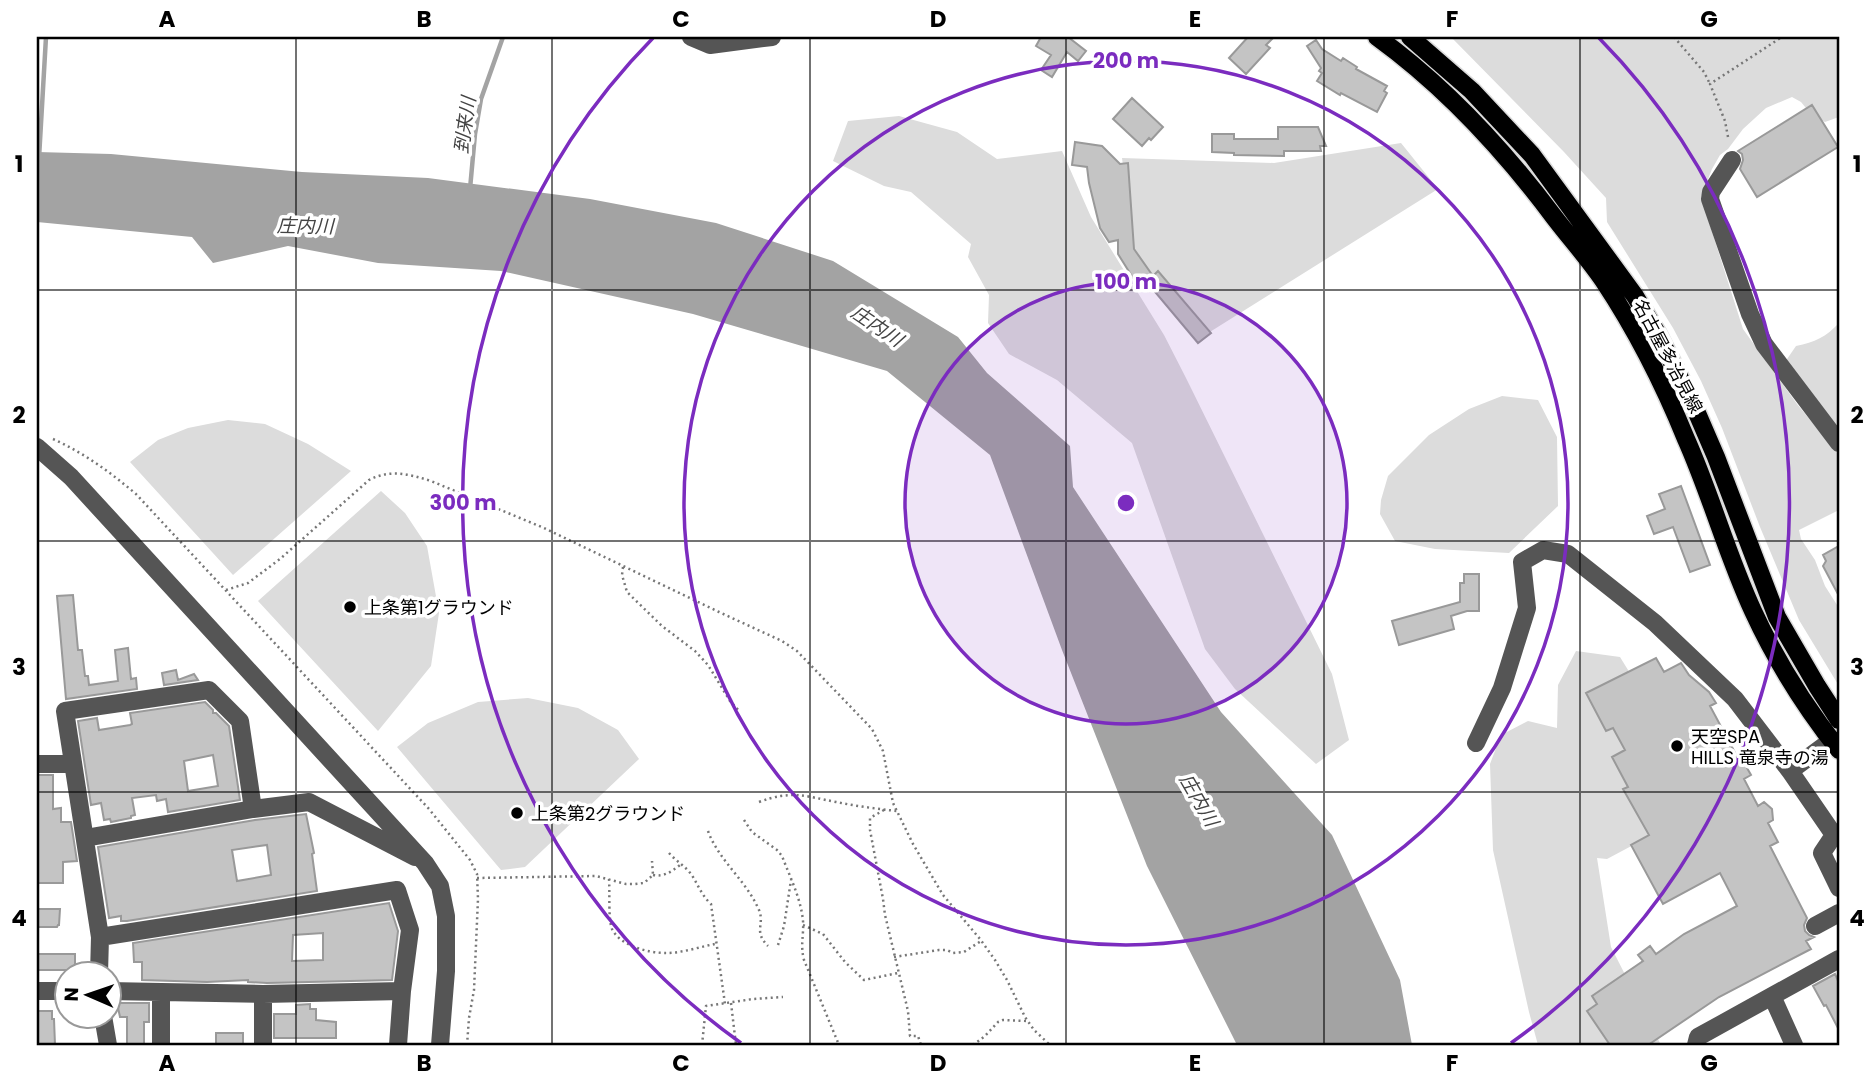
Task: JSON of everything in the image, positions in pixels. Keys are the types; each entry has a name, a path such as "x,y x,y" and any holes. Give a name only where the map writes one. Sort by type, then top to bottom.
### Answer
{"main road":[{"name":"名古屋多治見線","path":"1377,37 1402,55 1464,112 1518,169 1603,280 1671,402 1700,470 1753,611 1785,672 1835,745"},
{"name":"名古屋多治見線","path":"1410,37 1472,91 1532,156 1635,296 1694,406 1777,617 1816,686 1839,720"}],"street":[{"path":"691,37 710,45 772,37"},
{"path":"1732,160 1711,192 1710,199 1750,314 1765,344 1839,443"},
{"path":"42,441 71,477 425,863 440,886 446,916 446,971 440,1045"},
{"path":"1476,743 1502,688 1527,608 1522,562 1543,550 1568,554 1655,623 1735,699 1837,835 1822,853 1839,888"},
{"path":"99,960 100,937 65,711 209,690 240,721 253,809"},
{"path":"1790,771 1835,745"},
{"path":"37,764 72,764"},
{"path":"85,838 309,802 425,863"},
{"path":"100,937 397,890 410,930 398,1045"},
{"path":"1815,926 1839,913"},
{"path":"1696,1045 1698,1037 1839,959"},
{"path":"122,992 263,994 402,992"},
{"path":"161,993 161,1045"},
{"path":"263,994 263,1045"},
{"path":"1772,996 1794,1045"}],"path":[{"path":"1674,37 1704,72 1725,121 1728,137"},
{"path":"1710,84 1782,37"},
{"path":"42,441 75,449 113,475 136,494 226,590 248,583 280,559 369,480 383,473 416,476 544,528 782,641 797,651 872,729 886,762 889,786 897,811 913,844 938,887 981,940 1007,980 1034,1030 1050,1045"},
{"path":"623,566 622,575 627,592 708,665 740,712"},
{"path":"759,802 785,795 810,796 897,811"},
{"path":"884,810 870,818 869,822 888,933 908,1011 910,1036 918,1036 921,1045"},
{"path":"744,820 752,832 782,856 799,902 804,960 839,1045"},
{"path":"708,831 712,842 729,868 743,883 758,910 759,932 768,946"},
{"path":"669,853 692,875 700,892 711,904 724,1004"},
{"path":"652,861 653,875"},
{"path":"653,875 667,874 680,865"},
{"path":"477,878 596,876 635,884 644,883 653,875"},
{"path":"609,879 612,930 617,937 634,946 668,954 716,944"},
{"path":"778,946 791,880"},
{"path":"803,925 823,934 845,962 864,980 898,973"},
{"path":"894,957 939,950 964,952 981,940"},
{"path":"702,1045 706,1006 783,997"},
{"path":"731,1003 736,1045"},
{"path":"973,1045 998,1022 1028,1021"}],"shaded area":[{"path":"1451,37 1839,37 1839,117 1825,122 1792,97 1766,108 1720,155 1701,197 1743,329 1797,404 1839,455 1839,510 1799,530 1825,586 1839,608 1839,686 1799,620 1701,381 1673,328 1607,222 1606,198"},
{"path":"899,116 957,132 997,159 1062,151 1091,217 1164,335 1332,674 1349,740 1316,764 1235,689 1205,649 1132,443 1057,380 1009,354 988,323 989,295 968,257 971,244 911,192 884,186 833,161 848,121"},
{"path":"1401,143 1438,189 1205,335 1135,257 1122,158 1274,163"},
{"path":"1839,323 1839,432 1785,362 1796,346 1820,338"},
{"path":"1502,396 1538,400 1557,437 1558,506 1509,553 1435,549 1395,541 1380,514 1388,476 1429,435 1469,409"},
{"path":"228,420 265,424 308,444 351,471 233,575 130,462 158,440 188,428"},
{"name":"上条第1グラウンド","path":"381,491 405,513 427,546 439,613 431,666 378,731 258,601"},
{"path":"1576,651 1620,657 1657,717 1652,835 1607,859 1597,858 1611,947 1661,1045 1538,1045 1493,850 1490,764 1501,735 1528,721 1557,728 1558,685"},
{"name":"上条第2グラウンド","path":"528,698 578,708 618,730 639,759 525,867 501,870 397,747 428,723 478,702"}],"water":[{"name":"庄内川","path":"37,152 111,154 302,172 428,178 590,199 716,223 833,261 958,337 987,373 1070,446 1073,487 1221,712 1332,835 1400,980 1412,1045 1237,1045 1147,866 1062,650 990,455 887,371 693,314 501,271 378,263 288,246 213,263 192,237 37,222"}],"building":[{"path":"1041,37 1068,37 1086,51 1078,61 1067,52 1052,77 1041,70 1051,55 1036,46"},
{"path":"1248,37 1274,37 1266,45 1270,48 1246,74 1229,58"},
{"path":"1316,40 1322,49 1341,61 1343,58 1357,67 1356,69 1387,86 1384,91 1387,93 1377,112 1317,81 1322,73 1319,71 1321,68 1307,46"},
{"path":"1132,98 1163,127 1142,146 1113,119"},
{"path":"1812,105 1838,147 1757,197 1740,169 1743,160 1738,151"},
{"path":"1278,127 1318,127 1326,146 1320,146 1321,151 1284,151 1284,156 1212,152 1212,134 1234,134 1234,139 1278,139"},
{"path":"1075,142 1102,146 1120,164 1128,163 1134,249 1153,276 1158,271 1211,333 1198,343 1151,287 1147,291 1138,286 1118,254 1118,240 1109,242 1100,228 1087,167 1072,165"},
{"path":"1681,486 1710,565 1690,572 1673,527 1654,534 1647,516 1665,509 1659,494"},
{"path":"1839,546 1839,596 1823,566 1826,561 1823,555"},
{"path":"1464,574 1479,574 1479,611 1467,611 1451,616 1454,629 1399,645 1392,621 1460,602 1460,583 1464,583"},
{"path":"73,595 78,650 82,650 85,676 88,676 89,685 118,681 115,650 128,648 131,679 136,678 137,689 66,699 57,596"},
{"path":"1656,658 1664,672 1681,663 1716,703 1710,706 1740,762 1743,761 1751,775 1744,779 1758,806 1764,802 1772,809 1773,820 1768,823 1778,842 1770,846 1807,918 1805,931 1814,937 1806,941 1811,949 1719,997 1648,1045 1610,1045 1587,1011 1597,1004 1592,996 1643,961 1638,955 1650,946 1656,954 1684,934 1737,906 1720,873 1663,904 1631,845 1649,835 1623,789 1628,787 1612,757 1625,750 1613,728 1606,731 1586,693"},
{"path":"176,670 178,680 194,674 198,680 164,685 162,673"},
{"path":"205,702 213,713 229,726 240,800 168,812 166,799 157,801 156,795 132,798 135,815 111,822 110,819 104,820 101,803 91,805 78,721 97,718 99,730 132,724 130,713","holes":["213,755 218,786 188,791 184,761"]},
{"path":"37,775 53,775 53,809 61,808 61,822 71,822 77,861 63,862 63,883 37,883"},
{"path":"306,814 314,853 317,891 127,921 121,921 121,916 109,918 98,847","holes":["267,845 271,875 237,881 232,850"]},
{"path":"389,903 398,931 392,980 267,983 248,980 142,980 142,962 134,962 133,943","holes":["323,933 323,960 292,961 293,935"]},
{"path":"37,909 60,909 59,925 37,927"},
{"path":"37,954 75,954 75,960 52,960 52,970 37,970"},
{"path":"1835,974 1839,983 1839,1030 1813,986"},
{"path":"122,1003 149,1003 149,1022 144,1022 144,1045 127,1045 127,1017 122,1017"},
{"path":"310,1004 310,1009 316,1009 316,1020 336,1022 336,1038 274,1038 274,1014 296,1014 296,1005"},
{"path":"37,1011 52,1011 55,1045 38,1045"},
{"path":"216,1033 243,1033 243,1044 216,1045"}],"waterway":[{"path":"39,158 46,37"},
{"name":"到来川","path":"470,189 481,99 503,37"}],"place":[{"name":"上条第1グラウンド","path":"350,607"},
{"name":"天空SPA HILLS 竜泉寺の湯","path":"1677,746"},
{"name":"上条第2グラウンド","path":"517,813"}]}
